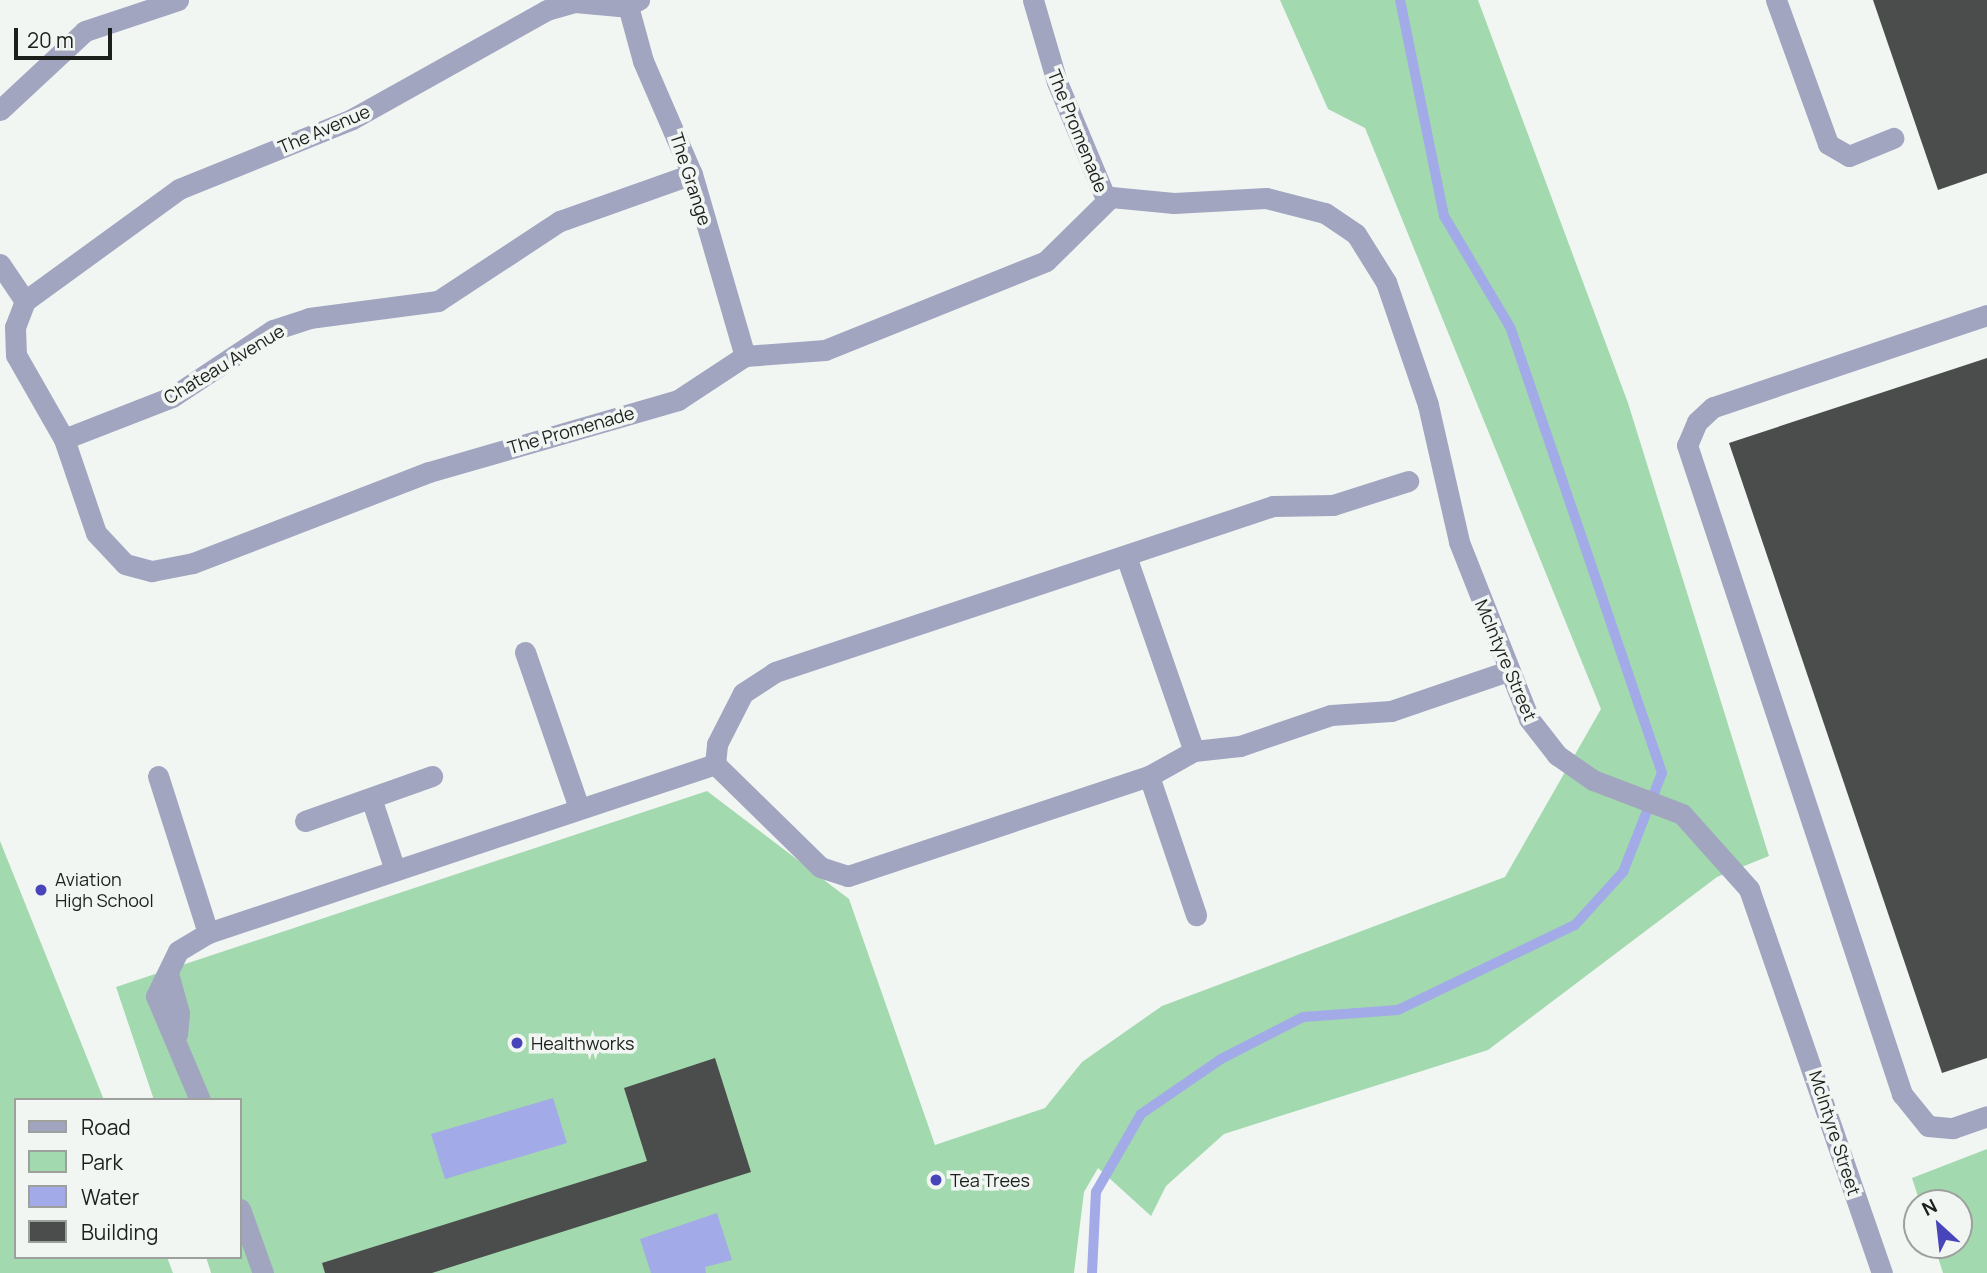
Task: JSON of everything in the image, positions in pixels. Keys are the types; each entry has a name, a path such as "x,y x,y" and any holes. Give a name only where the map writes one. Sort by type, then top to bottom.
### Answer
{"street":[{"path":"0,110 85,31 178,0"},
{"name":"The Promenade","path":"25,301 15,327 16,355 64,439 103,543 137,570 167,570 429,472 678,400 745,356 825,349 1030,269 1061,249 1106,199 1057,82 1033,0"},
{"path":"1776,0 1829,144 1849,156 1893,138"},
{"name":"The Avenue","path":"25,301 179,189 352,119 525,9 575,2 633,3"},
{"name":"The Grange","path":"633,3 643,61 692,174 745,356"},
{"name":"Chateau Avenue","path":"64,439 172,397 273,330 309,318 438,301 560,221 692,174"},
{"name":"McIntyre Street","path":"1106,199 1288,201 1325,213 1356,234 1386,282 1428,405 1459,542 1508,671 1542,739 1576,769 1613,789 1682,814 1728,858 1758,909 1882,1273"},
{"path":"0,264 25,301"},
{"path":"1987,315 1713,407 1697,422 1687,445 1902,1094 1928,1126 1953,1128 1987,1116"},
{"path":"715,764 717,744 743,693 775,672 1127,559 1273,506 1333,505 1408,481"},
{"path":"1127,559 1194,751"},
{"path":"525,652 579,808"},
{"path":"715,764 820,867 848,876 1149,776 1194,751 1240,746 1343,713 1380,714 1508,671"},
{"path":"199,1098 177,1034 179,1013 167,973 178,951 208,933 715,764"},
{"path":"158,776 208,933"},
{"path":"305,821 432,776"},
{"path":"1149,776 1196,915"},
{"path":"371,798 395,870"},
{"path":"242,1215 263,1273"}],"green space":[{"path":"1280,0 1478,0 1628,403 1769,856 1717,877 1488,1050 1224,1134 1166,1186 1151,1216 1098,1168 1084,1192 1074,1273 211,1273 207,1259 242,1259 242,1098 153,1098 116,987 707,791 849,899 935,1145 1045,1108 1082,1062 1162,1006 1505,877 1601,709 1365,128 1328,109"},
{"path":"0,841 103,1098 14,1098 14,1259 168,1259 173,1273 0,1273"},
{"path":"1987,1149 1987,1273 1943,1273 1938,1259 1973,1259 1973,1189 1916,1189 1912,1178"}],"water":[{"path":"553,1098 567,1143 445,1179 431,1134"},
{"path":"717,1213 732,1260 705,1267 706,1273 651,1273 640,1239"}],"building":[{"path":"1873,0 1987,0 1987,173 1938,190"},
{"path":"1987,358 1987,1058 1942,1073 1729,443"},
{"path":"715,1058 751,1172 432,1273 325,1273 322,1263 647,1161 624,1088"}],"waterway":[{"path":"1092,1273 1096,1192 1141,1114 1221,1059 1303,1017 1398,1010 1575,925 1623,872 1662,773 1510,327 1444,216 1400,0"}],"place":[{"name":"Aviation High School","path":"41,890"},
{"name":"Healthworks","path":"517,1043"},
{"name":"Tea Trees","path":"936,1180"}]}
